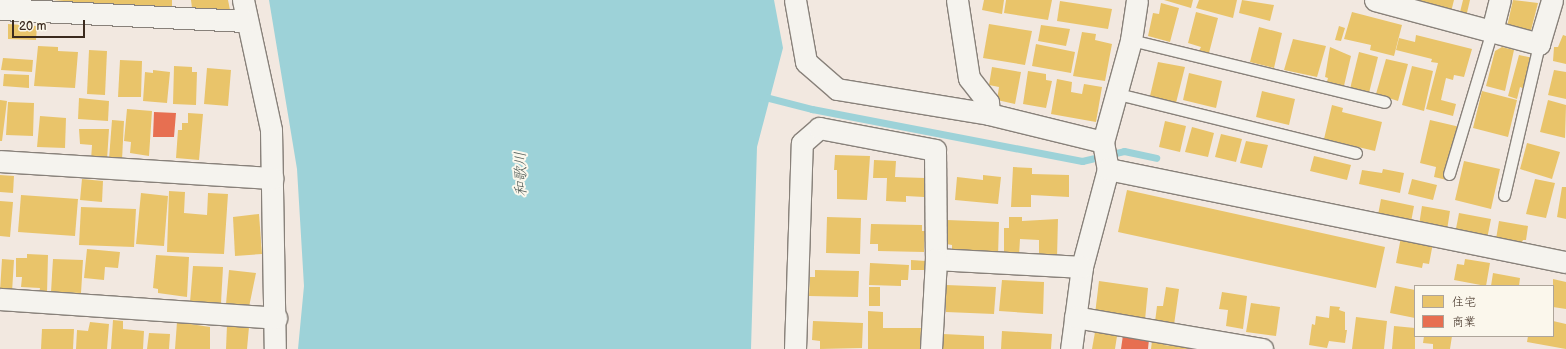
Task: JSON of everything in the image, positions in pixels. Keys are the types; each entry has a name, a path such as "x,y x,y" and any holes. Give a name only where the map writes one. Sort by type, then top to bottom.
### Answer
{"street":[{"path":"243,0 271,130 276,318 275,349"},
{"path":"796,0 806,62 836,89 989,114 1103,142"},
{"path":"957,0 969,78 988,102 989,114"},
{"path":"1071,349 1074,317 1082,267 1108,169 1103,142 1118,94 1131,40 1137,0"},
{"path":"1374,0 1539,44 1552,0"},
{"path":"1492,31 1500,0"},
{"path":"0,9 247,21"},
{"path":"796,349 802,143 819,128 935,150 936,259 931,349"},
{"path":"0,161 272,178"},
{"path":"1108,169 1566,262"},
{"path":"936,259 1082,267"},
{"path":"0,299 276,318"},
{"path":"1074,317 1203,344 1262,349"}],"lane":[{"path":"1449,174 1492,31"},
{"path":"1131,40 1384,102"},
{"path":"1504,195 1539,44"},
{"path":"1118,94 1356,153"}],"water":[{"name":"和歌川","path":"269,0 774,0 783,48 757,147 751,349 298,349 304,286 297,169"}],"building: 住宅":[{"path":"53,0 172,0 172,11"},
{"path":"191,0 228,0 230,10 193,16"},
{"path":"984,0 1004,0 1002,14 982,10"},
{"path":"1006,0 1052,0 1048,20 1004,13"},
{"path":"1164,0 1193,0 1191,8"},
{"path":"1199,0 1237,0 1233,18 1196,8"},
{"path":"1242,0 1274,5 1270,21 1239,13"},
{"path":"1417,0 1454,0 1451,12 1416,2"},
{"path":"1463,0 1470,0 1466,17 1459,16"},
{"path":"1513,0 1538,3 1529,38 1506,31"},
{"path":"1060,1 1112,9 1108,29 1057,21"},
{"path":"1161,3 1179,8 1170,42 1148,36 1153,13 1159,14"},
{"path":"1196,12 1218,18 1209,53 1199,51 1201,47 1188,43"},
{"path":"1352,12 1402,25 1394,56 1370,50 1371,45 1344,39"},
{"path":"8,24 37,26 36,40 8,39"},
{"path":"989,24 1032,31 1025,65 983,58"},
{"path":"1041,25 1070,29 1066,46 1038,41"},
{"path":"1339,26 1345,28 1341,41 1335,40"},
{"path":"1259,27 1282,33 1274,68 1250,62"},
{"path":"1082,32 1096,34 1095,40 1112,44 1105,81 1073,76"},
{"path":"1416,35 1472,49 1464,77 1454,75 1453,80 1446,78 1441,100 1456,104 1453,116 1426,109 1438,63 1431,62 1432,59 1396,50 1399,38 1415,42"},
{"path":"1563,35 1566,36 1566,64 1553,61 1554,47 1558,47"},
{"path":"1293,39 1326,46 1317,77 1284,70"},
{"path":"1036,44 1075,52 1071,73 1032,66"},
{"path":"38,46 58,47 58,51 78,52 75,88 34,86"},
{"path":"1330,47 1351,56 1343,90 1326,85 1328,78 1325,77"},
{"path":"1502,47 1514,50 1505,91 1486,86 1495,51"},
{"path":"89,50 107,51 105,95 87,94"},
{"path":"1359,52 1378,57 1369,93 1350,89"},
{"path":"1519,55 1533,58 1525,89 1520,87 1517,99 1508,96"},
{"path":"3,58 33,60 32,72 1,70"},
{"path":"1386,59 1408,64 1398,101 1376,94"},
{"path":"120,60 142,61 141,97 118,97"},
{"path":"1158,62 1185,67 1176,103 1150,96"},
{"path":"174,66 192,67 192,72 197,72 196,105 173,104"},
{"path":"1412,66 1433,71 1424,111 1402,105"},
{"path":"992,67 1021,72 1015,104 997,100 999,87 989,85"},
{"path":"207,68 231,70 228,106 204,104"},
{"path":"153,70 170,72 167,103 143,101 145,72 153,73"},
{"path":"1554,70 1566,72 1566,99 1548,95"},
{"path":"1028,71 1046,74 1046,80 1052,81 1046,108 1023,104"},
{"path":"1189,73 1222,81 1216,108 1183,100"},
{"path":"4,74 29,75 29,88 3,86"},
{"path":"1057,79 1072,82 1071,92 1082,94 1084,84 1102,87 1096,122 1051,114"},
{"path":"1262,91 1295,99 1289,125 1256,117"},
{"path":"1482,91 1517,100 1508,137 1473,128"},
{"path":"79,98 109,101 108,121 78,119"},
{"path":"0,100 7,101 2,141 0,141"},
{"path":"1548,100 1566,105 1565,138 1540,132"},
{"path":"8,102 34,103 33,136 6,135"},
{"path":"1332,105 1343,108 1342,112 1382,122 1375,151 1324,139"},
{"path":"127,109 152,111 149,156 130,153 131,142 124,141"},
{"path":"188,113 203,114 199,160 176,158 178,130 182,130 182,123 188,123"},
{"path":"40,116 66,118 65,148 37,147"},
{"path":"112,120 124,121 122,160 109,159"},
{"path":"1430,120 1460,127 1447,180 1434,177 1436,167 1420,163"},
{"path":"1165,121 1186,126 1180,152 1159,147"},
{"path":"1192,127 1214,133 1208,157 1185,152"},
{"path":"79,129 109,129 107,160 91,160 92,145 80,144"},
{"path":"1221,134 1242,139 1236,162 1215,157"},
{"path":"1246,141 1268,145 1262,168 1240,163"},
{"path":"1527,143 1560,152 1552,179 1520,169"},
{"path":"835,155 870,156 867,200 837,199 837,170 834,170"},
{"path":"1314,156 1351,165 1347,180 1310,171"},
{"path":"874,160 896,161 895,177 925,178 924,197 906,196 906,202 886,201 887,178 873,178"},
{"path":"1464,161 1500,169 1491,209 1455,200"},
{"path":"1013,167 1032,168 1032,174 1069,175 1069,197 1031,195 1031,207 1011,207"},
{"path":"1383,169 1404,173 1400,193 1359,184 1362,170 1382,173"},
{"path":"0,175 14,176 13,193 0,192"},
{"path":"983,175 1001,177 998,204 955,200 957,177 983,180"},
{"path":"82,179 103,181 102,202 80,200"},
{"path":"1412,179 1437,185 1433,200 1408,194"},
{"path":"1535,179 1555,183 1546,218 1526,214"},
{"path":"1562,187 1566,187 1566,219 1557,217"},
{"path":"1127,190 1385,247 1376,288 1118,232"},
{"path":"169,191 185,192 184,213 207,215 208,193 228,194 224,254 167,252"},
{"path":"141,193 168,196 164,246 136,244"},
{"path":"21,195 78,199 75,236 18,232"},
{"path":"1381,199 1414,206 1411,222 1378,215"},
{"path":"0,201 13,202 10,237 0,236"},
{"path":"1422,206 1450,211 1447,230 1419,225"},
{"path":"81,207 136,209 134,247 79,245"},
{"path":"1459,213 1491,219 1487,239 1455,234"},
{"path":"259,214 262,254 235,256 233,217"},
{"path":"827,217 861,218 860,254 826,253"},
{"path":"1009,217 1022,217 1022,221 1058,219 1057,258 1039,258 1039,240 1020,239 1019,256 1004,256 1004,228 1009,228"},
{"path":"947,220 999,222 998,257 952,255 952,245 946,244"},
{"path":"1499,221 1528,226 1526,240 1523,240 1521,244 1496,239"},
{"path":"871,224 922,225 922,231 925,231 924,252 878,251 878,244 870,244"},
{"path":"1401,237 1433,243 1429,264 1423,263 1422,268 1396,263"},
{"path":"87,249 120,252 118,268 105,267 104,280 84,278"},
{"path":"27,254 48,255 47,294 39,293 40,288 21,287 22,277 16,277 16,258 27,258"},
{"path":"156,255 189,257 187,297 158,293 158,289 153,288"},
{"path":"2,259 14,260 12,292 0,291"},
{"path":"53,259 83,260 81,293 51,292"},
{"path":"1465,259 1490,263 1486,285 1454,280 1457,264 1464,265"},
{"path":"911,260 926,261 926,270 911,270"},
{"path":"870,263 909,265 908,280 901,280 901,286 869,285"},
{"path":"193,266 223,267 221,303 190,302"},
{"path":"229,270 256,273 249,307 226,304"},
{"path":"815,270 859,271 858,297 809,296 810,277 815,277"},
{"path":"1493,273 1520,278 1519,285 1491,285"},
{"path":"1553,279 1566,282 1566,309 1554,307"},
{"path":"1002,280 1044,282 1043,314 999,311"},
{"path":"1099,281 1148,288 1145,320 1095,314"},
{"path":"946,285 996,287 994,314 946,312"},
{"path":"1395,286 1414,290 1414,318 1390,313"},
{"path":"869,287 880,287 880,306 869,306"},
{"path":"1166,287 1179,289 1174,325 1155,322 1157,306 1163,306"},
{"path":"1222,292 1247,296 1243,329 1226,326 1228,310 1219,309"},
{"path":"1251,303 1280,307 1276,336 1246,332"},
{"path":"1330,306 1340,307 1339,310 1345,312 1345,330 1347,330 1345,343 1329,341 1327,348 1309,345 1312,324 1315,325 1316,316 1329,318"},
{"path":"868,311 883,312 883,328 921,328 920,349 868,349"},
{"path":"1356,317 1387,321 1384,349 1352,349"},
{"path":"113,320 123,321 123,329 144,331 143,349 111,349"},
{"path":"813,321 863,323 862,348 820,349 820,341 812,340"},
{"path":"1554,321 1566,324 1566,349 1527,342 1528,337 1554,337"},
{"path":"90,322 109,324 107,349 76,349 77,330 88,331"},
{"path":"177,322 210,327 210,349 175,349"},
{"path":"227,325 249,327 247,349 226,349"},
{"path":"1394,326 1414,328 1415,349 1392,349"},
{"path":"42,329 74,329 73,349 41,349"},
{"path":"1002,331 1052,334 1051,349 1001,349"},
{"path":"1095,332 1117,336 1115,349 1092,349"},
{"path":"149,333 170,334 169,349 147,349"},
{"path":"943,334 984,336 984,349 942,349"},
{"path":"1424,337 1452,337 1450,349 1433,349 1433,344 1423,343"},
{"path":"1152,341 1164,342 1164,345 1174,346 1174,343 1193,346 1193,349 1151,349"}],"building: 商業":[{"path":"154,112 176,113 174,137 153,137"},
{"path":"1123,335 1149,339 1148,349 1121,349"}],"waterway":[{"path":"761,96 812,109 1082,161 1124,151 1156,158"}]}
